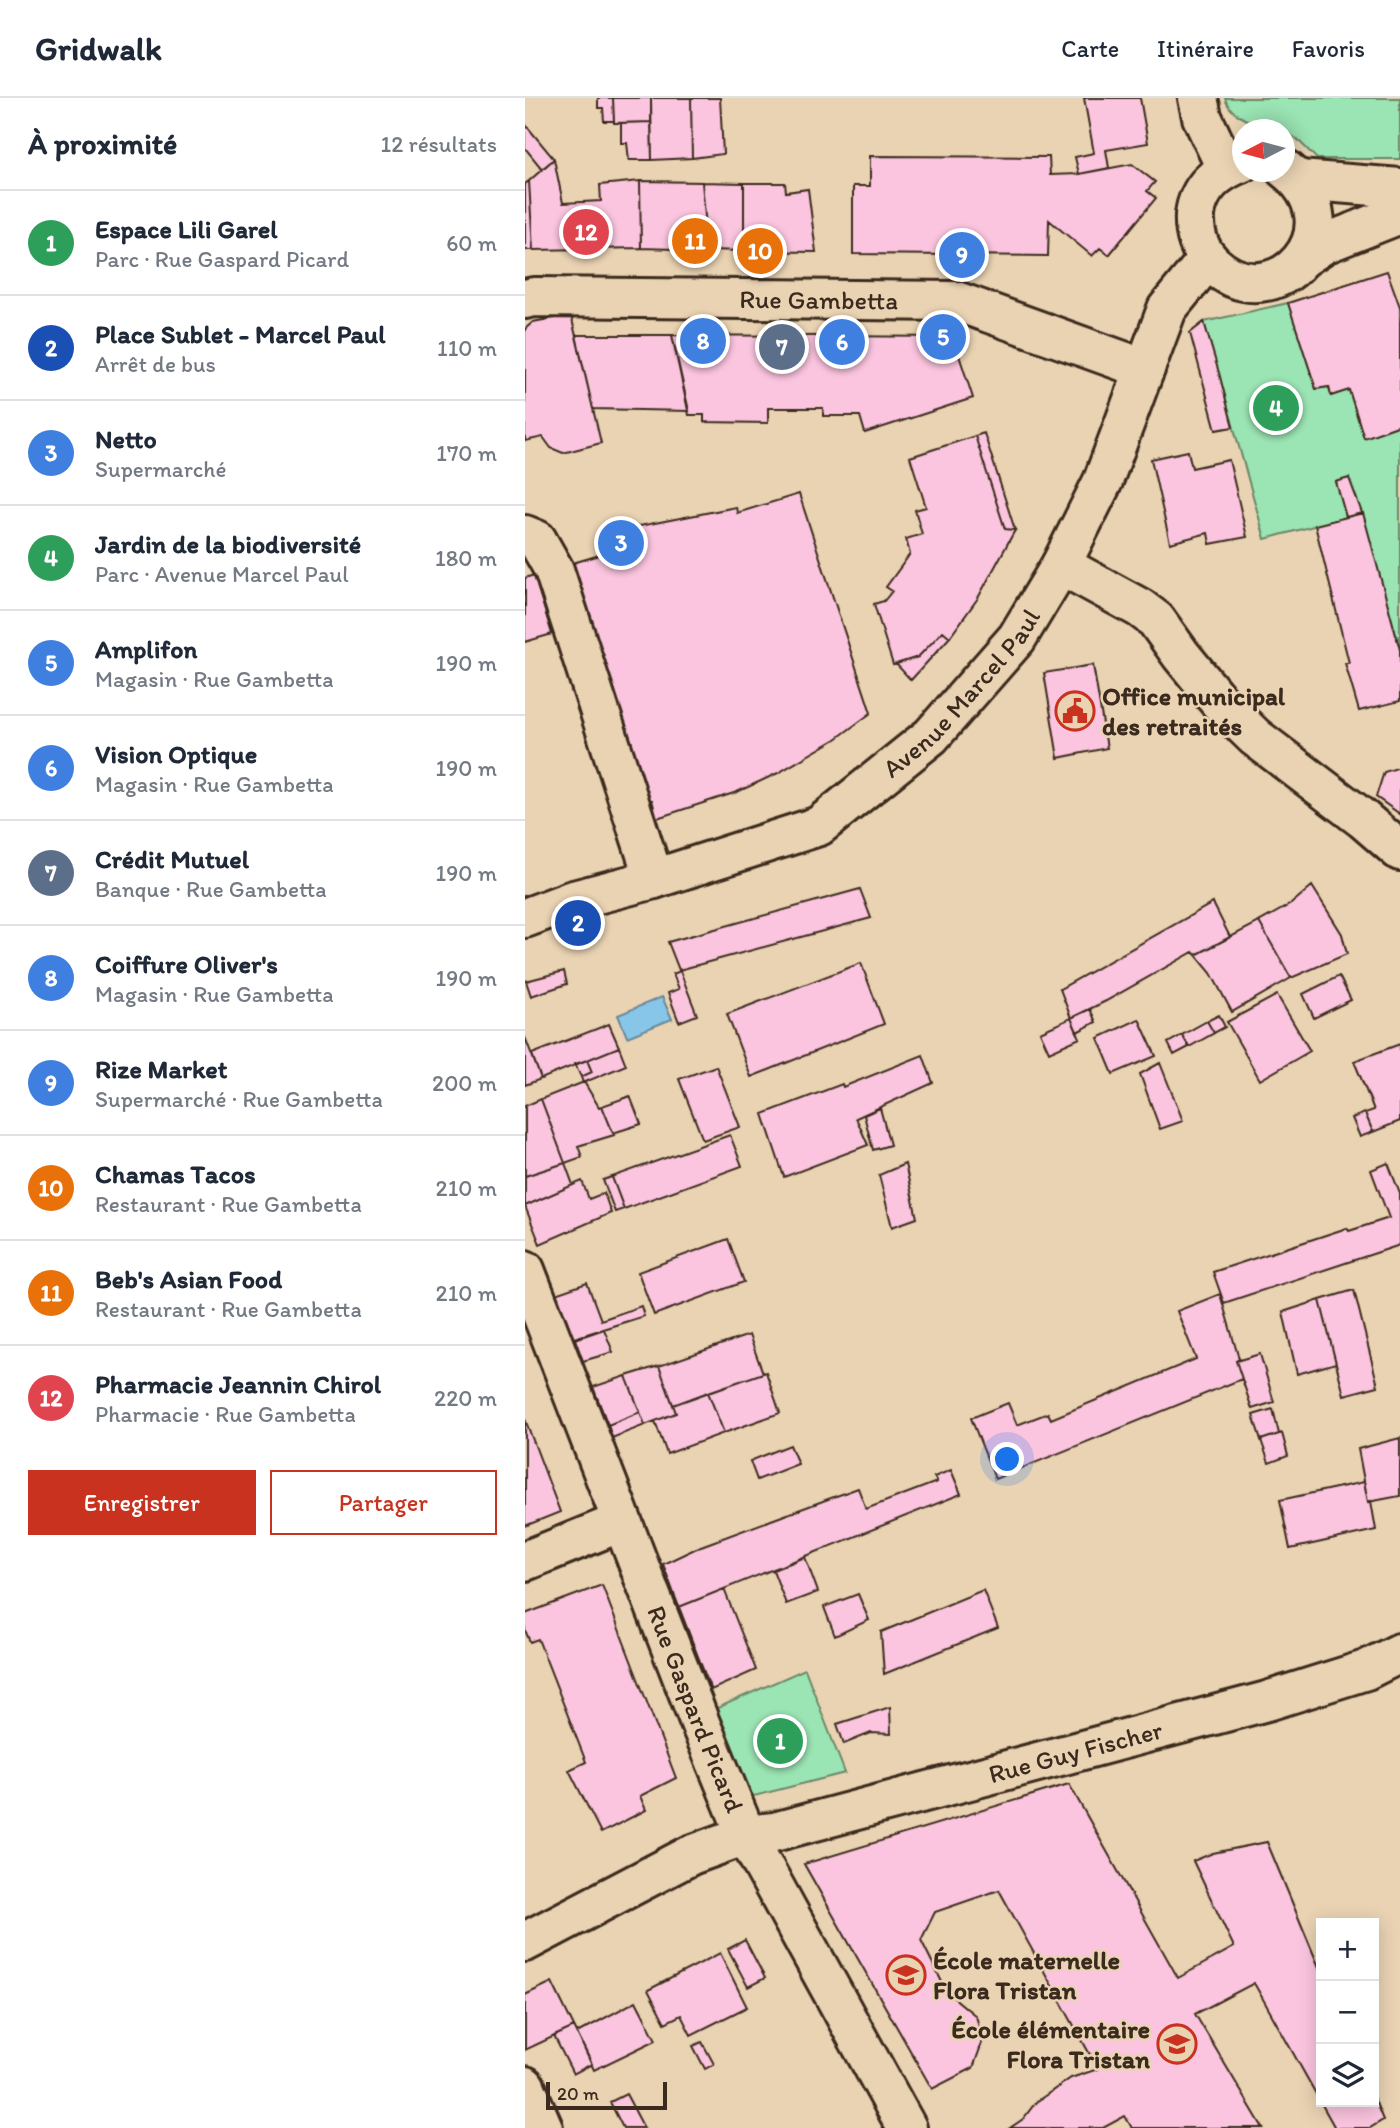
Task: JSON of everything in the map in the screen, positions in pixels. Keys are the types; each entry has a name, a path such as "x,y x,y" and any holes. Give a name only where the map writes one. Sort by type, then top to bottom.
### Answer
{"street":[{"path":"1198,98 1202,117 1232,162"},
{"path":"1232,166 1211,179 1201,193 1194,227 1199,244 1208,259 1221,272 1238,279 1256,282 1275,279 1324,244 1400,214"},
{"path":"1295,175 1400,188"},
{"path":"1295,179 1311,198 1315,218 1313,238 1304,257"},
{"name":"Avenue Marcel Paul","path":"525,918 570,901 654,879 819,826 932,736 1017,638 1061,565 1103,481 1167,309 1208,259"},
{"name":"Rue Gambetta","path":"525,299 956,301 1145,369"},
{"path":"525,535 537,540 554,570 654,879"},
{"path":"1061,565 1140,608 1156,620 1222,705 1255,737 1363,819 1400,851"},
{"name":"Rue Gaspard Picard","path":"525,1270 699,1723 746,1835 907,2128"},
{"path":"525,1561 621,1522"},
{"name":"Rue Guy Fischer","path":"525,1942 691,1855 746,1835 774,1832 1242,1708 1366,1670 1400,1653"},
{"path":"525,2086 543,2128"}],"green space":[{"path":"1225,98 1400,98 1400,159 1317,159 1295,138 1295,119 1245,119 1228,105"},
{"path":"1288,303 1316,389 1329,387 1331,396 1349,390 1364,437 1400,425 1400,650 1362,513 1265,539 1204,322"},
{"path":"805,1669 845,1773 754,1796 745,1788 715,1709"}],"water":[{"path":"662,997 672,1019 627,1037 618,1015"}],"building":[{"path":"598,98 613,98 614,121 604,121 603,108 598,108"},
{"path":"613,98 651,98 651,122 614,123"},
{"path":"651,98 691,98 692,158 652,160"},
{"path":"691,98 720,98 723,154 692,158"},
{"path":"1084,98 1140,98 1148,143 1106,150 1109,168 1079,174 1075,157 1094,153"},
{"path":"651,122 652,160 629,160 627,143 621,143 621,123"},
{"path":"525,124 554,159 542,169 525,148"},
{"path":"870,156 1049,157 1050,175 1079,174 1132,164 1155,182 1147,191 1156,198 1109,255 1100,248 1092,256 1049,220 1048,256 853,254 853,186 870,186"},
{"path":"554,159 563,203 601,201 600,185 640,181 641,248 533,250 529,181"},
{"path":"529,181 533,250 525,250 525,184"},
{"path":"640,181 702,182 708,250 641,248"},
{"path":"702,182 744,183 744,251 708,250"},
{"path":"744,183 785,183 786,192 808,189 816,252 744,251"},
{"path":"1387,271 1400,307 1400,425 1364,438 1349,390 1331,396 1329,387 1316,389 1288,303"},
{"path":"571,315 601,443 563,453 551,448 543,437 525,441 525,329 533,322"},
{"path":"1204,322 1233,427 1216,430 1190,333"},
{"path":"576,335 672,335 689,411 593,409"},
{"path":"672,335 953,337 973,398 865,433 860,416 823,416 823,408 768,408 768,423 704,422 704,415 689,415"},
{"path":"984,433 1015,530 1005,529 975,436"},
{"path":"975,436 1005,529 1015,530 978,598 950,637 943,631 918,657 893,665 874,604 884,601 892,591 886,587 910,554 906,539 922,534 915,510 926,507 910,457"},
{"path":"1188,451 1192,468 1229,460 1247,537 1210,544 1208,533 1170,543 1151,459"},
{"path":"1349,478 1362,513 1346,517 1336,482"},
{"path":"799,494 871,713 836,739 778,773 737,792 657,818 652,800 649,801 573,563 603,554 599,534 736,507 737,513"},
{"path":"1363,513 1400,650 1400,701 1359,711 1345,663 1349,663 1315,525"},
{"path":"534,575 552,634 525,642 525,578"},
{"path":"943,631 950,637 911,680 896,664 918,657"},
{"name":"Office municipal des retraités","path":"1093,665 1107,748 1058,758 1044,673"},
{"path":"1400,767 1400,814 1376,797 1384,772"},
{"path":"1312,886 1342,934 1347,954 1291,978 1259,922 1291,904"},
{"path":"860,889 871,918 679,970 668,942"},
{"path":"1213,903 1230,937 1196,955 1193,952 1071,1018 1060,989"},
{"path":"1259,922 1291,978 1232,1012 1211,973 1196,955"},
{"path":"861,963 884,1024 751,1077 727,1014"},
{"path":"564,971 567,984 531,996 526,981"},
{"path":"680,971 697,1015 679,1022 668,993 679,989 673,974"},
{"path":"1339,976 1351,1000 1314,1018 1303,994"},
{"path":"1277,995 1310,1051 1260,1080 1227,1022"},
{"path":"1090,1009 1096,1022 1077,1032 1071,1018"},
{"path":"1219,1015 1225,1027 1214,1033 1207,1021"},
{"path":"1071,1018 1080,1038 1049,1052 1040,1032"},
{"path":"1139,1019 1156,1056 1113,1074 1098,1038"},
{"path":"1207,1021 1214,1033 1189,1047 1182,1035"},
{"path":"609,1024 619,1047 541,1079 532,1054"},
{"path":"1182,1035 1189,1047 1174,1055 1168,1043"},
{"path":"525,1037 541,1079 525,1085"},
{"path":"1400,1044 1400,1121 1373,1132 1365,1113 1374,1110 1354,1061"},
{"path":"619,1047 626,1065 583,1083 581,1077 592,1072 587,1060"},
{"path":"923,1055 933,1083 856,1118 868,1145 784,1177 763,1114 842,1084 843,1087"},
{"path":"587,1060 592,1072 581,1077 575,1064"},
{"path":"1160,1063 1183,1121 1160,1129 1140,1074"},
{"path":"716,1066 740,1127 703,1140 679,1079"},
{"path":"584,1082 599,1107 602,1106 614,1135 578,1146 582,1157 565,1163 541,1099"},
{"path":"630,1096 641,1124 613,1133 602,1106"},
{"path":"541,1099 565,1163 525,1176 525,1106"},
{"path":"880,1108 890,1145 873,1150 864,1115"},
{"path":"1365,1113 1373,1132 1360,1137 1352,1118"},
{"path":"730,1135 742,1166 624,1209 612,1177"},
{"path":"565,1163 573,1185 525,1206 525,1176"},
{"path":"1388,1163 1400,1194 1400,1245 1224,1303 1213,1272 1347,1228 1349,1231 1389,1218 1371,1170"},
{"path":"905,1164 917,1218 892,1227 879,1175"},
{"path":"612,1177 624,1209 615,1212 603,1180"},
{"path":"582,1181 589,1199 604,1193 611,1213 540,1244 525,1206"},
{"path":"728,1239 744,1282 654,1315 638,1272"},
{"path":"587,1283 601,1320 641,1306 644,1316 571,1339 555,1294"},
{"path":"1354,1290 1378,1386 1344,1395 1320,1300"},
{"path":"1220,1294 1239,1359 1236,1361 1242,1379 995,1479 971,1418 1008,1403 1017,1425 1048,1413 1051,1419 1196,1359 1177,1311"},
{"path":"1320,1300 1336,1363 1297,1374 1283,1312"},
{"path":"604,1329 613,1352 583,1361 575,1339"},
{"path":"749,1335 763,1373 673,1405 659,1366"},
{"path":"1260,1354 1274,1402 1252,1409 1236,1361"},
{"path":"659,1366 676,1413 645,1425 626,1376"},
{"path":"766,1372 780,1413 724,1433 708,1392"},
{"path":"626,1376 640,1412 608,1425 593,1387"},
{"path":"708,1392 724,1433 667,1454 655,1421 676,1413 673,1405"},
{"path":"1273,1409 1279,1434 1261,1440 1253,1415"},
{"path":"640,1412 645,1425 612,1438 608,1425"},
{"path":"525,1419 560,1512 525,1526"},
{"path":"1282,1433 1288,1456 1269,1463 1261,1440"},
{"path":"1400,1438 1400,1496 1368,1502 1358,1449"},
{"path":"790,1445 798,1464 757,1480 750,1461"},
{"path":"951,1470 961,1494 679,1607 663,1564 701,1546 858,1488 866,1509 937,1482 934,1477"},
{"path":"1364,1482 1368,1502 1371,1501 1376,1530 1290,1549 1280,1500"},
{"path":"805,1557 818,1592 786,1604 773,1570"},
{"path":"602,1585 676,1778 640,1796 646,1810 601,1833 569,1770 586,1762 538,1639 530,1642 525,1630 525,1614"},
{"path":"724,1589 756,1670 711,1690 679,1607"},
{"path":"983,1590 998,1628 884,1674 881,1632"},
{"path":"858,1594 869,1620 835,1636 824,1607"},
{"path":"890,1707 891,1734 871,1733 844,1744 837,1724"},
{"path":"1069,1784 1178,1978 1234,1947 1193,1861 1213,1853 1267,1842 1316,1960 1316,2094 1254,1983 1195,2014 1263,2128 1132,2128 1125,2116 1103,2128 1010,2128 1023,2119 1036,2102 1071,2078 1098,2069 999,1890 935,1912 921,1940 947,1992 976,2016 983,2040 973,2068 932,2089 804,1864"},
{"path":"745,1940 765,1978 748,1987 728,1949"},
{"path":"720,1953 747,2007 691,2035 681,2015 665,2023 648,1990"},
{"path":"552,1982 574,2027 525,2050 525,1995"},
{"path":"636,2001 656,2040 594,2070 577,2033"},
{"path":"574,2027 592,2064 573,2074 554,2036"},
{"path":"702,2042 714,2064 705,2069 693,2046"},
{"path":"626,2094 644,2128 623,2128 610,2102"},
{"path":"1323,2107 1378,2107 1383,2120 1370,2128 1335,2128"}],"place":[{"name":"Pharmacie Jeannin Chirol","path":"586,232"},
{"name":"Beb's Asian Food","path":"695,241"},
{"name":"Chamas Tacos","path":"760,251"},
{"name":"Rize Market","path":"962,255"},
{"name":"Amplifon","path":"943,337"},
{"name":"Coiffure Oliver's","path":"703,341"},
{"name":"Vision Optique","path":"842,342"},
{"name":"Crédit Mutuel","path":"782,347"},
{"name":"Jardin de la biodiversité","path":"1276,408"},
{"name":"Netto","path":"621,543"},
{"name":"Office municipal des retraités","path":"1075,711"},
{"name":"Place Sublet - Marcel Paul","path":"578,923"},
{"name":"Espace Lili Garel","path":"780,1741"},
{"name":"École maternelle Flora Tristan","path":"906,1975"},
{"name":"École élémentaire Flora Tristan","path":"1177,2044"}]}
